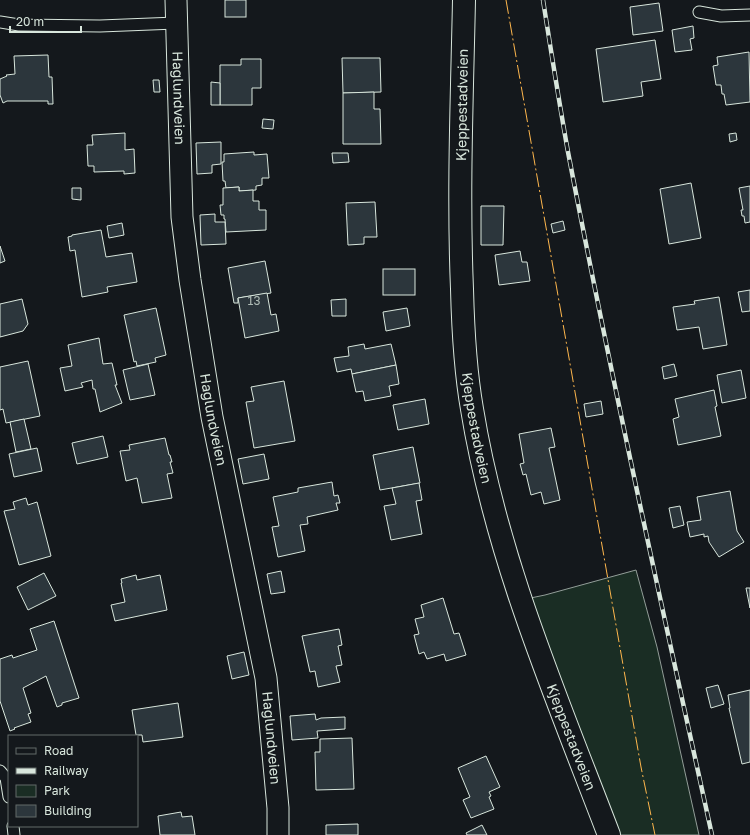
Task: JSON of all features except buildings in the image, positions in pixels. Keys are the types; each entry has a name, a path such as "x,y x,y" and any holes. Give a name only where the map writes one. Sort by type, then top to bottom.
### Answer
{"main road":[{"name":"Kjeppestadveien","path":"464,0 460,256 464,336 472,409 486,482 508,560 537,645 609,835"}],"street":[{"name":"Haglundveien","path":"176,0 182,217 190,280 212,417 266,678 278,808 278,835"}],"lane":[{"path":"699,12 721,16 750,15"},
{"path":"0,22 19,25 100,26 176,23"},
{"path":"0,772 6,778 8,791"}],"green space":[{"path":"636,570 657,647 699,835 609,835 521,600 545,595"}],"railway":[{"path":"543,0 568,152 602,323 712,835"}],"power":[{"path":"506,0 641,767 655,835"}]}
